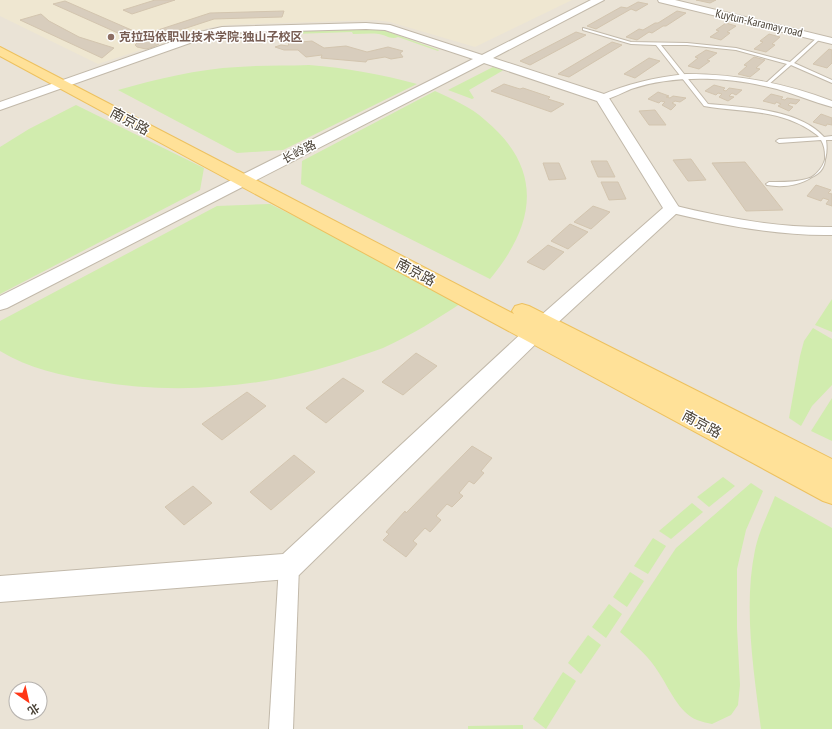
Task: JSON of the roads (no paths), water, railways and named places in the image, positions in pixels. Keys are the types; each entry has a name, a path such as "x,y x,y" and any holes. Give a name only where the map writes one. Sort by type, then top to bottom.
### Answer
{"main road":[{"name":"南京路","path":"0,41 69,82 539,329 832,493"},
{"name":"南京路","path":"0,52 69,82"},
{"name":"南京路","path":"539,329 832,472"}],"street":[{"name":"长岭路","path":"0,304 599,0"},
{"name":"Kuytun-Karamay road","path":"662,0 832,41"},
{"path":"0,106 204,34 222,30 366,26 386,27 602,98 672,209 716,219 778,230 807,232 832,230"},
{"path":"602,98 613,92 647,82 683,77 715,77 768,84 806,94 832,104"},
{"path":"0,589 289,566 539,329 672,209"},
{"path":"281,729 289,566"}],"lane":[{"path":"584,29 631,43 717,46 736,49 792,64 832,82"},
{"path":"768,84 820,38"},
{"path":"658,44 706,105 762,111 781,116 813,130 824,139 827,149 828,164 823,173 810,180 797,183 769,184"},
{"path":"779,141 832,138"}],"place":[{"name":"克拉玛依职业技术学院-独山子校区","path":"111,37"}]}
